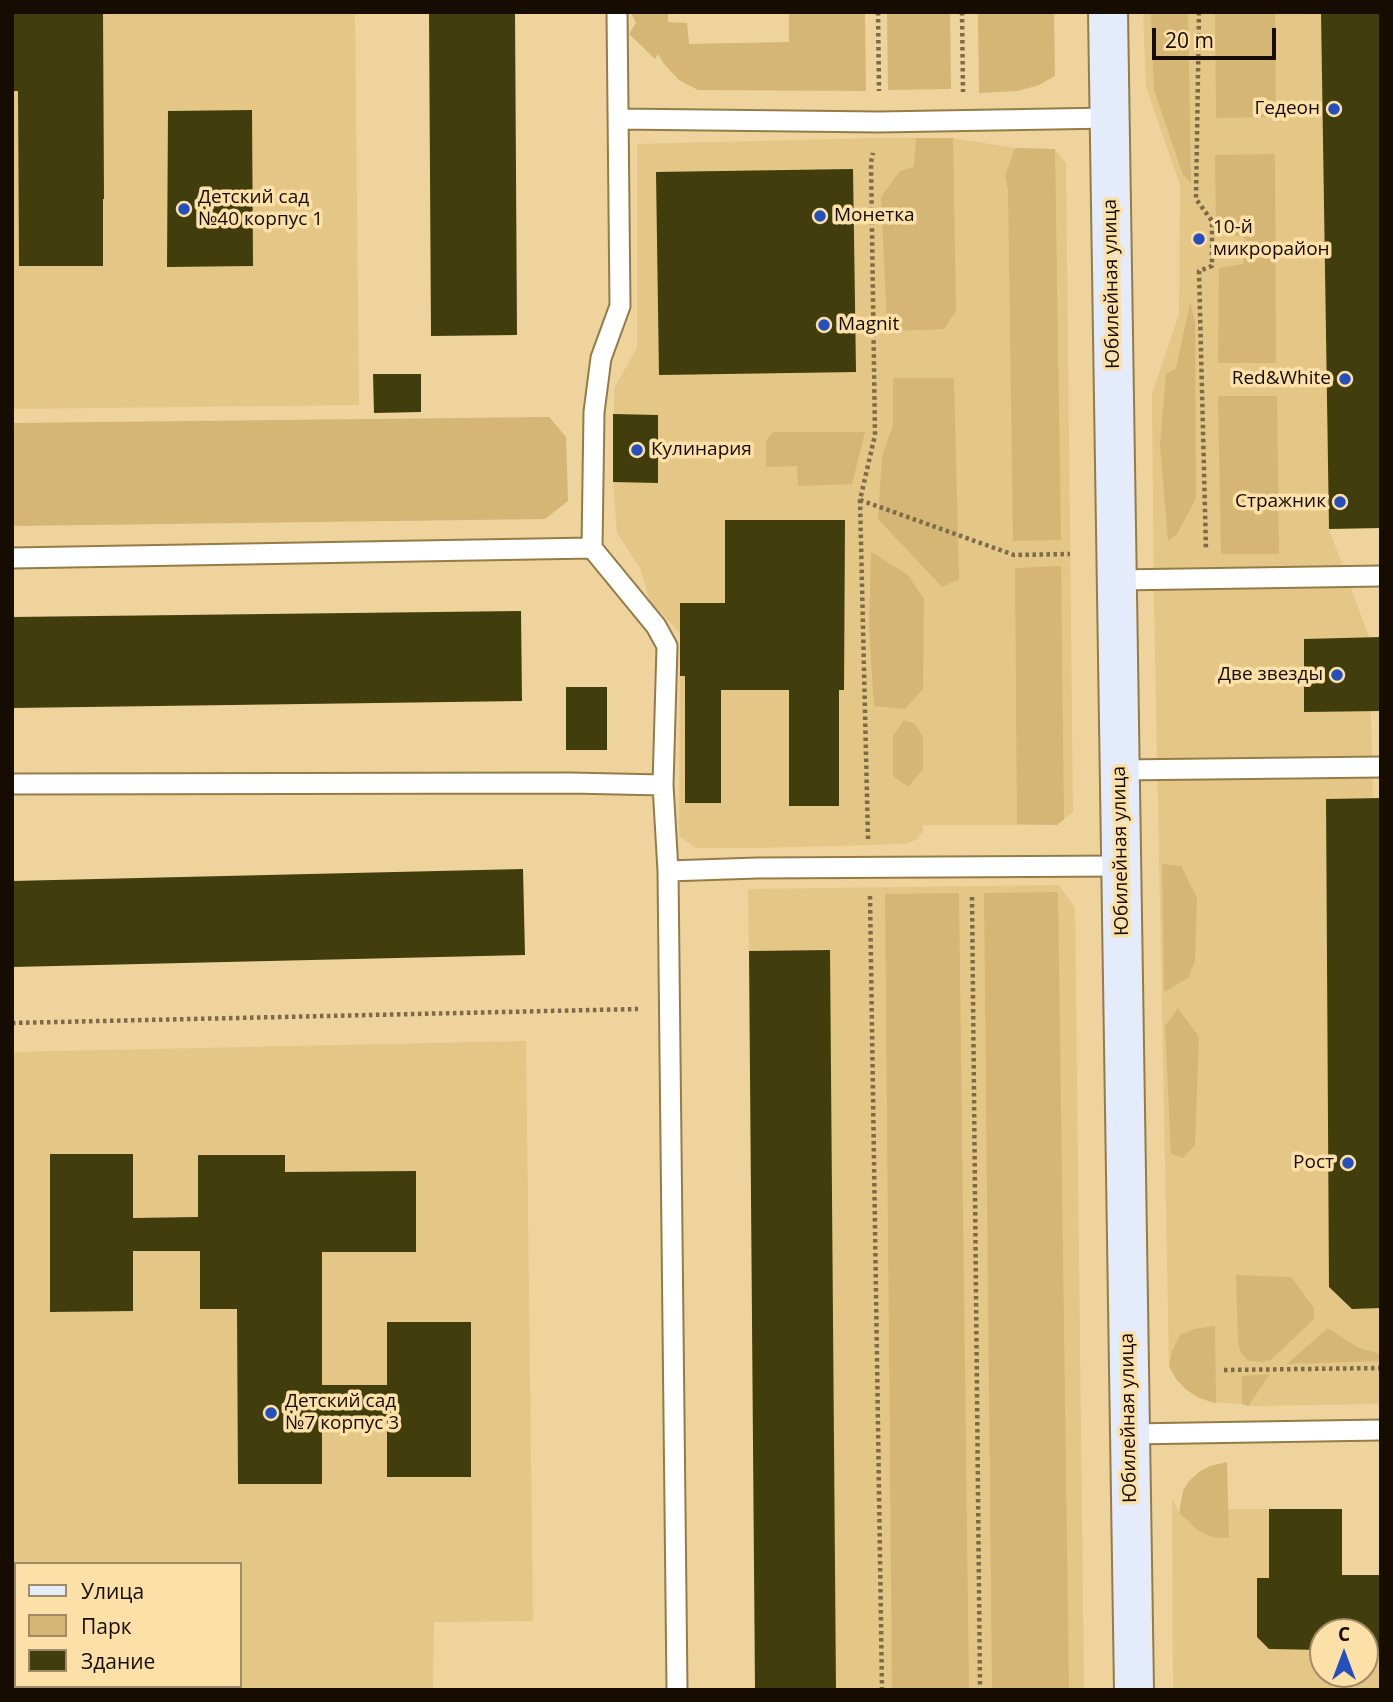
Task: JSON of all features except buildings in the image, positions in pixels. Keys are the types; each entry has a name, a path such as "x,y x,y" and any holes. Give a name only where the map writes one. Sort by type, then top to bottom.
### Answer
{"main road":[{"name":"Юбилейная улица","path":"1108,12 1134,1690"}],"lane":[{"path":"617,12 620,306 601,358 594,412 592,548 656,626 667,646 663,785 668,871 677,1690"},
{"path":"619,119 879,122 1110,118"},
{"path":"12,558 592,548"},
{"path":"1117,580 1381,576"},
{"path":"1120,770 1381,767"},
{"path":"12,784 663,785"},
{"path":"668,871 1121,866"},
{"path":"1130,1434 1381,1430"}],"path":[{"path":"878,12 879,99"},
{"path":"962,12 963,120"},
{"path":"1199,12 1196,199 1212,221 1212,266 1199,271 1206,553"},
{"path":"868,844 860,500 875,435 873,150"},
{"path":"860,500 1014,555 1070,554"},
{"path":"971,868 980,1690"},
{"path":"870,892 883,1690"},
{"path":"12,1023 669,1008"},
{"path":"1224,1370 1381,1368"}],"shaded area":[{"name":"Детский сад №40 корпус 1","path":"12,12 355,12 359,405 12,409"},
{"path":"1143,12 1321,12 1329,529 1369,637 1373,798 1326,799 1329,1223 1381,1223 1381,1404 1248,1406 1210,1402 1187,1390 1176,1379 1169,1366 1152,394 1179,314 1180,185 1146,87"},
{"path":"953,138 1015,148 1055,149 1066,163 1073,812 1057,825 923,825 923,831 917,839 907,844 696,848 679,836 680,633 650,601 640,568 617,533 613,482 614,388 637,348 637,144"},
{"path":"1059,885 1075,908 1084,1690 836,1690 829,950 749,951 748,889"},
{"name":"Детский сад №7 корпус 3","path":"526,1041 533,1621 434,1622 433,1690 67,1690 242,1688 242,1562 14,1562 12,1586 12,1052"},
{"path":"1172,1498 1179,1513 1187,1521 1228,1537 1228,1509 1269,1509 1269,1578 1257,1578 1257,1637 1269,1649 1309,1650 1309,1688 1379,1688 1381,1650 1381,1690 1173,1690"}],"green space":[{"path":"631,12 668,12 668,22 687,23 689,44 789,42 789,12 865,12 866,91 698,90 679,80 658,54 655,59 629,34 636,23"},
{"path":"887,12 950,12 951,89 888,90"},
{"path":"978,12 1054,12 1055,76 1039,85 1018,91 979,93"},
{"path":"1151,12 1188,12 1191,183 1183,175 1154,90"},
{"path":"1215,12 1275,12 1276,117 1216,118"},
{"path":"916,138 953,138 956,311 944,329 895,331 887,323 881,197 900,171 914,167"},
{"path":"1015,148 1055,149 1061,540 1013,541 1008,190 1005,176"},
{"path":"1275,154 1276,363 1218,363 1219,268 1243,264 1245,238 1216,230 1215,155"},
{"path":"1190,303 1195,321 1196,498 1177,534 1168,541 1160,444 1166,374 1176,368"},
{"path":"893,378 954,378 959,579 942,587 878,519 882,457 893,425"},
{"path":"1218,396 1277,396 1279,554 1221,554"},
{"path":"549,417 566,437 568,501 545,519 12,526 12,423"},
{"path":"773,432 865,432 852,484 798,486 797,466 766,467 766,441"},
{"path":"871,552 907,574 924,599 923,689 905,709 874,706 869,628"},
{"path":"1061,566 1064,819 1057,825 1017,824 1015,568"},
{"path":"904,720 915,724 923,737 923,769 908,787 893,776 893,736"},
{"path":"1162,864 1181,866 1197,898 1195,961 1188,978 1164,992"},
{"path":"1058,892 1069,1690 992,1690 984,893"},
{"path":"959,893 969,1690 892,1690 885,894"},
{"path":"1178,1008 1199,1037 1195,1145 1183,1158 1171,1154 1165,1026"},
{"path":"1236,1275 1291,1277 1314,1308 1314,1319 1272,1359 1263,1362 1249,1361 1241,1354 1238,1342"},
{"path":"1215,1326 1216,1403 1199,1398 1187,1390 1176,1379 1169,1366 1172,1351 1180,1335 1194,1329"},
{"path":"1328,1328 1357,1347 1380,1354 1381,1361 1287,1364"},
{"path":"1270,1374 1248,1406 1242,1404 1242,1376"},
{"path":"1227,1462 1229,1538 1212,1537 1199,1531 1179,1513 1183,1491 1200,1471"}],"place":[{"name":"Гедеон","path":"1334,109"},
{"name":"Детский сад №40 корпус 1","path":"184,209"},
{"name":"Монетка","path":"820,216"},
{"name":"10-й микрорайон","path":"1199,239"},
{"name":"Magnit","path":"824,325"},
{"name":"Red&White","path":"1345,379"},
{"name":"Кулинария","path":"637,450"},
{"name":"Стражник","path":"1340,502"},
{"name":"Две звезды","path":"1337,675"},
{"name":"Рост","path":"1348,1163"},
{"name":"Детский сад №7 корпус 3","path":"271,1413"}]}
